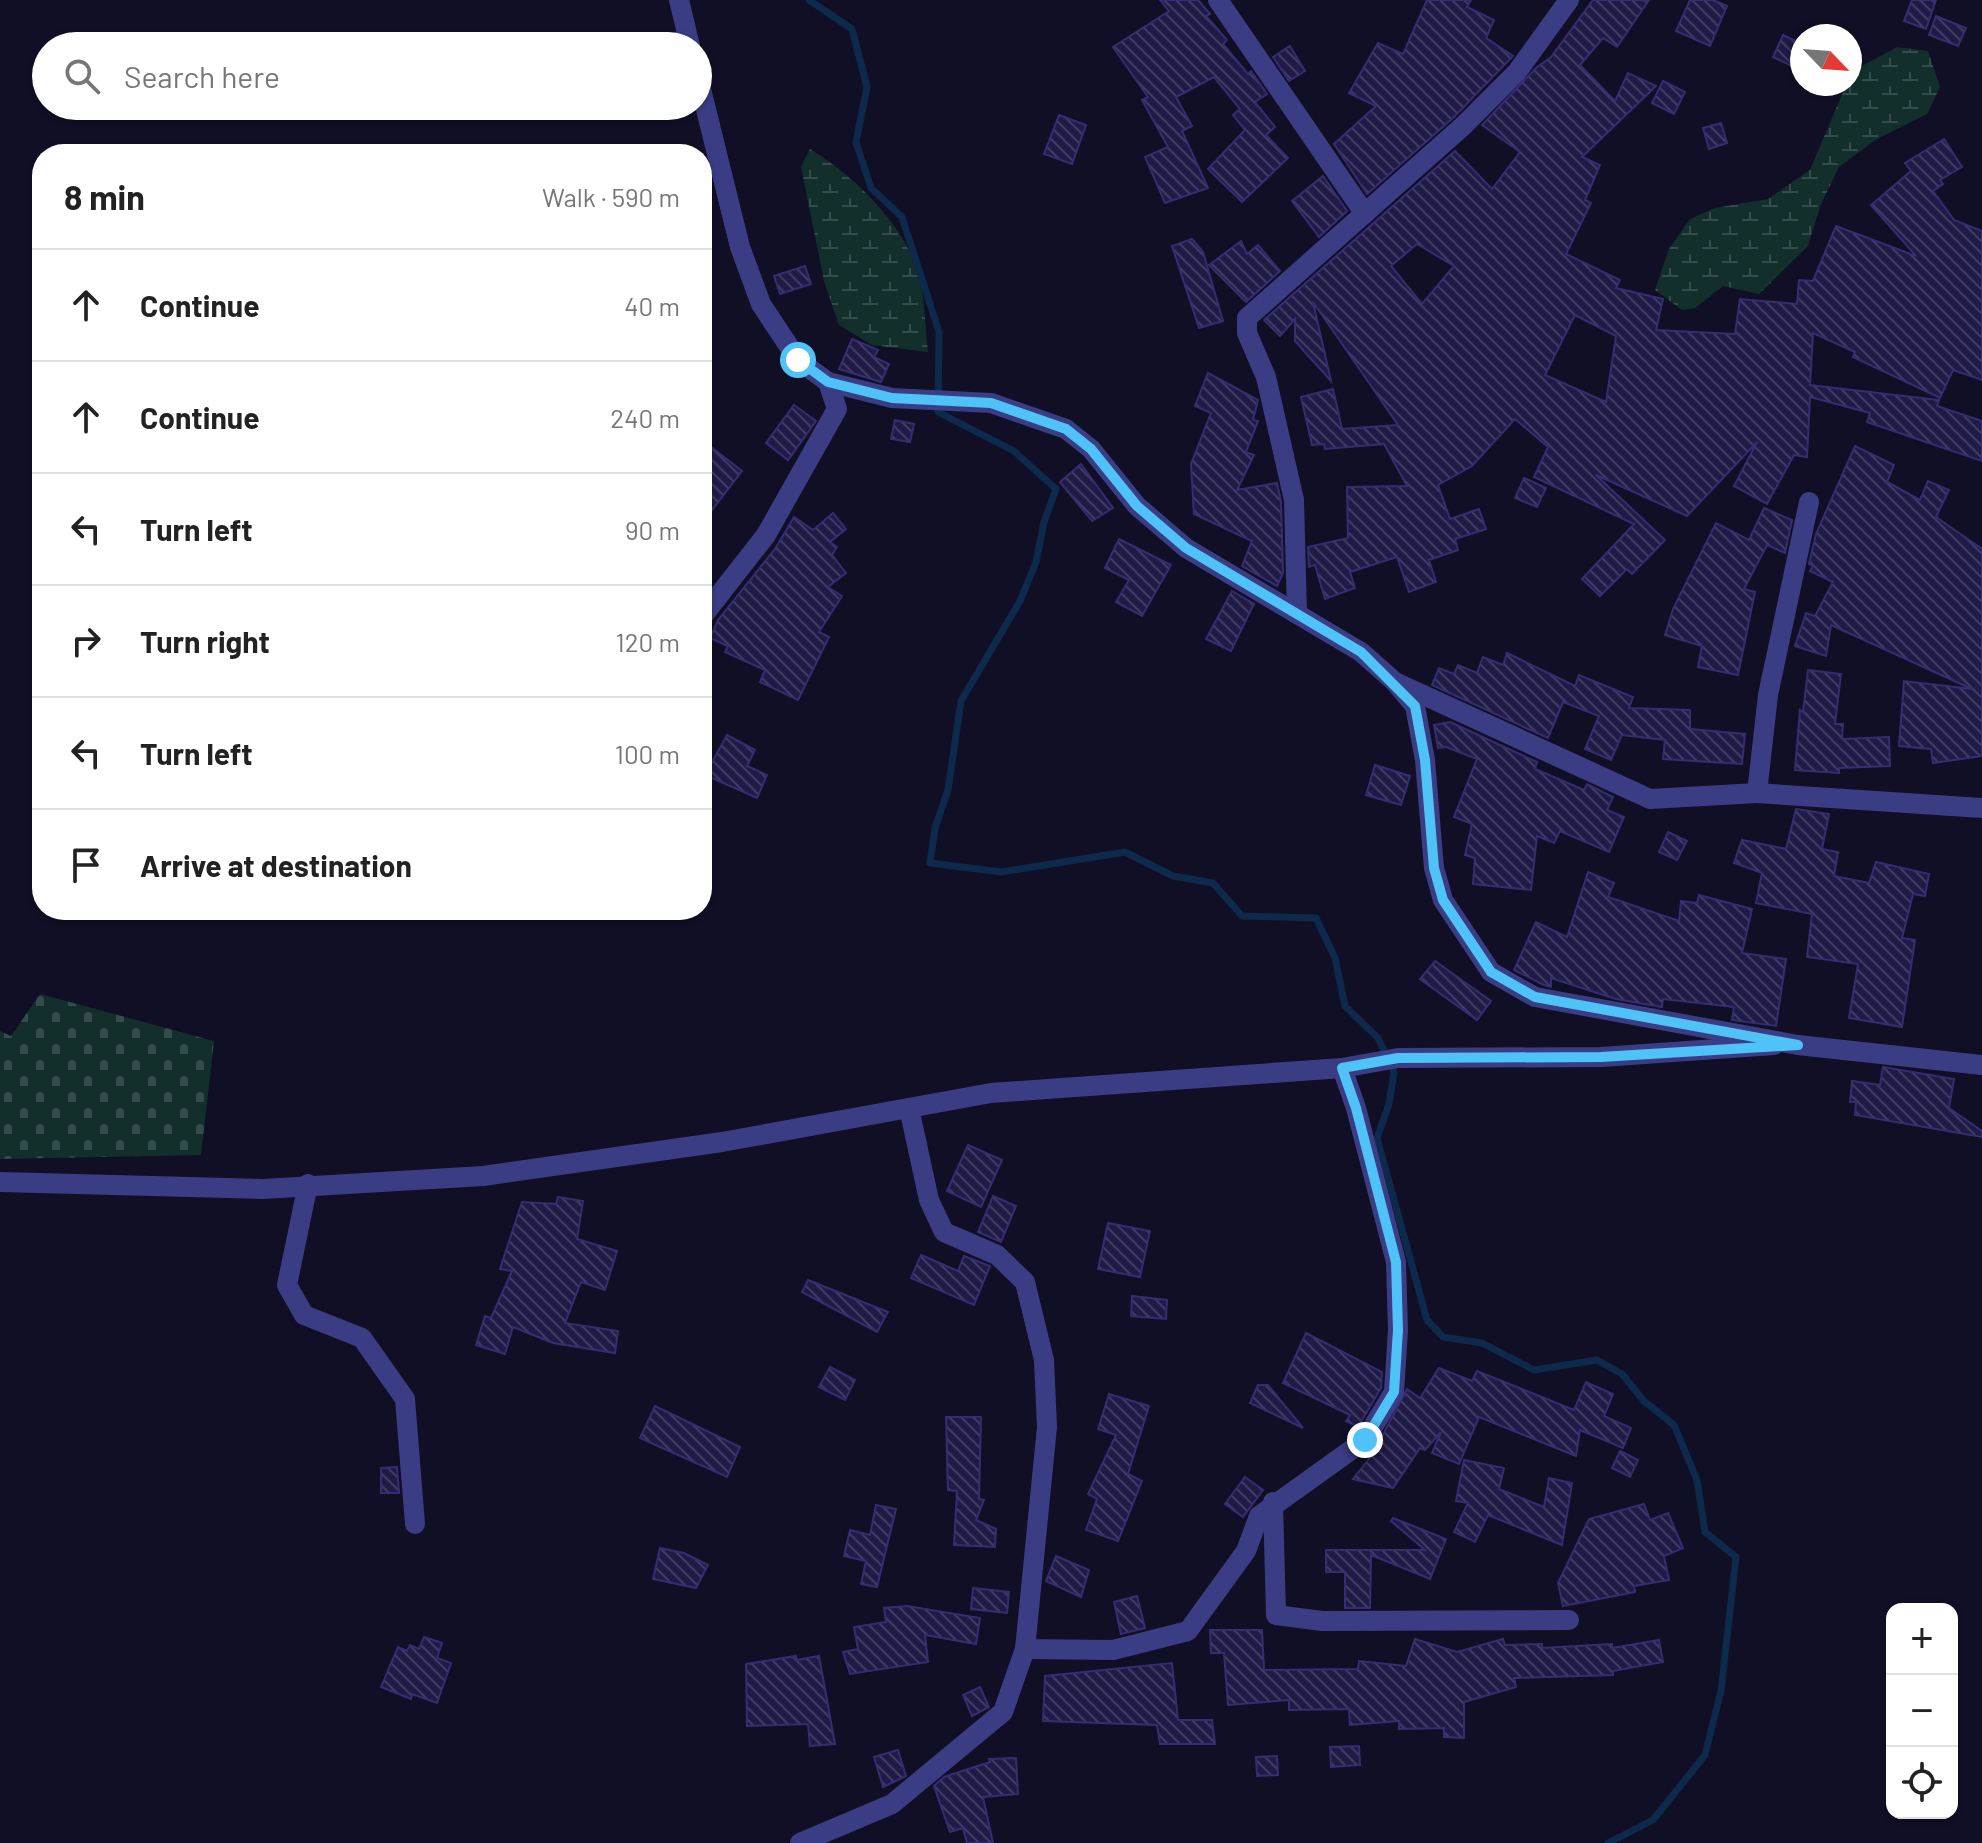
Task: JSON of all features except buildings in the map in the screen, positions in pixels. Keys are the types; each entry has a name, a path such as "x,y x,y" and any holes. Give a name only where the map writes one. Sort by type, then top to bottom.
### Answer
{"street":[{"path":"679,0 687,32"},
{"path":"1218,0 1365,214"},
{"path":"1297,614 1294,500 1266,377 1247,333 1247,318 1365,214 1517,72 1569,0"},
{"path":"709,120 740,247 761,304 798,360 828,382 892,398 991,403 1066,429 1091,449 1137,506 1186,548 1361,652 1395,682 1415,706 1425,760 1434,868 1443,900 1491,972 1535,997 1798,1045 1982,1065"},
{"path":"712,604 766,535 837,409 828,382"},
{"path":"1757,793 1768,695 1809,502"},
{"path":"1395,682 1650,799 1757,793 1982,808"},
{"path":"0,1182 263,1189 483,1176 722,1142 991,1093 1342,1068 1398,1058 1601,1057 1798,1045"},
{"path":"1025,1649 1113,1650 1188,1631 1246,1551 1259,1516 1273,1502 1365,1440 1394,1392 1398,1330 1396,1262 1356,1108 1342,1068"},
{"path":"800,1843 892,1804 1003,1712 1025,1649 1047,1427 1044,1360 1025,1282 997,1255 944,1232 929,1200 909,1108"},
{"path":"308,1184 287,1285 304,1315 362,1338 405,1399 415,1524"},
{"path":"1273,1502 1276,1615 1322,1621 1569,1620"}],"green space":[{"path":"1897,47 1928,51 1940,87 1927,114 1875,140 1839,167 1821,204 1808,246 1759,294 1723,286 1695,308 1682,310 1655,290 1669,249 1690,219 1715,208 1768,199 1810,170 1841,96 1862,96 1862,66"},
{"path":"810,149 859,186 901,236 918,272 928,352 872,345 839,325 824,281 801,167"},
{"path":"40,994 214,1041 201,1155 0,1159 0,1031 11,1036"}],"waterway":[{"path":"809,0 852,29 867,87 856,142 871,188 902,217 939,332 938,412 1014,451 1056,489 1044,522 1036,562 1020,601 961,701 948,790 935,828 930,863 1001,872 1125,852 1173,876 1213,883 1242,916 1316,918 1335,958 1345,1006 1378,1038 1394,1072 1389,1104 1377,1138 1427,1320 1443,1337 1482,1343 1534,1370 1597,1360 1622,1374 1644,1401 1674,1425 1697,1480 1705,1532 1736,1557 1721,1691 1705,1755 1653,1820 1608,1843"}],"route":[{"path":"798,360 828,382 892,398 991,403 1066,429 1091,449 1137,506 1186,548 1361,652 1395,682 1415,706 1425,760 1434,868 1443,900 1491,972 1535,997 1798,1045 1715,1047 1601,1057 1398,1058 1342,1068 1356,1108 1396,1262 1398,1330 1394,1392 1365,1440"}]}
